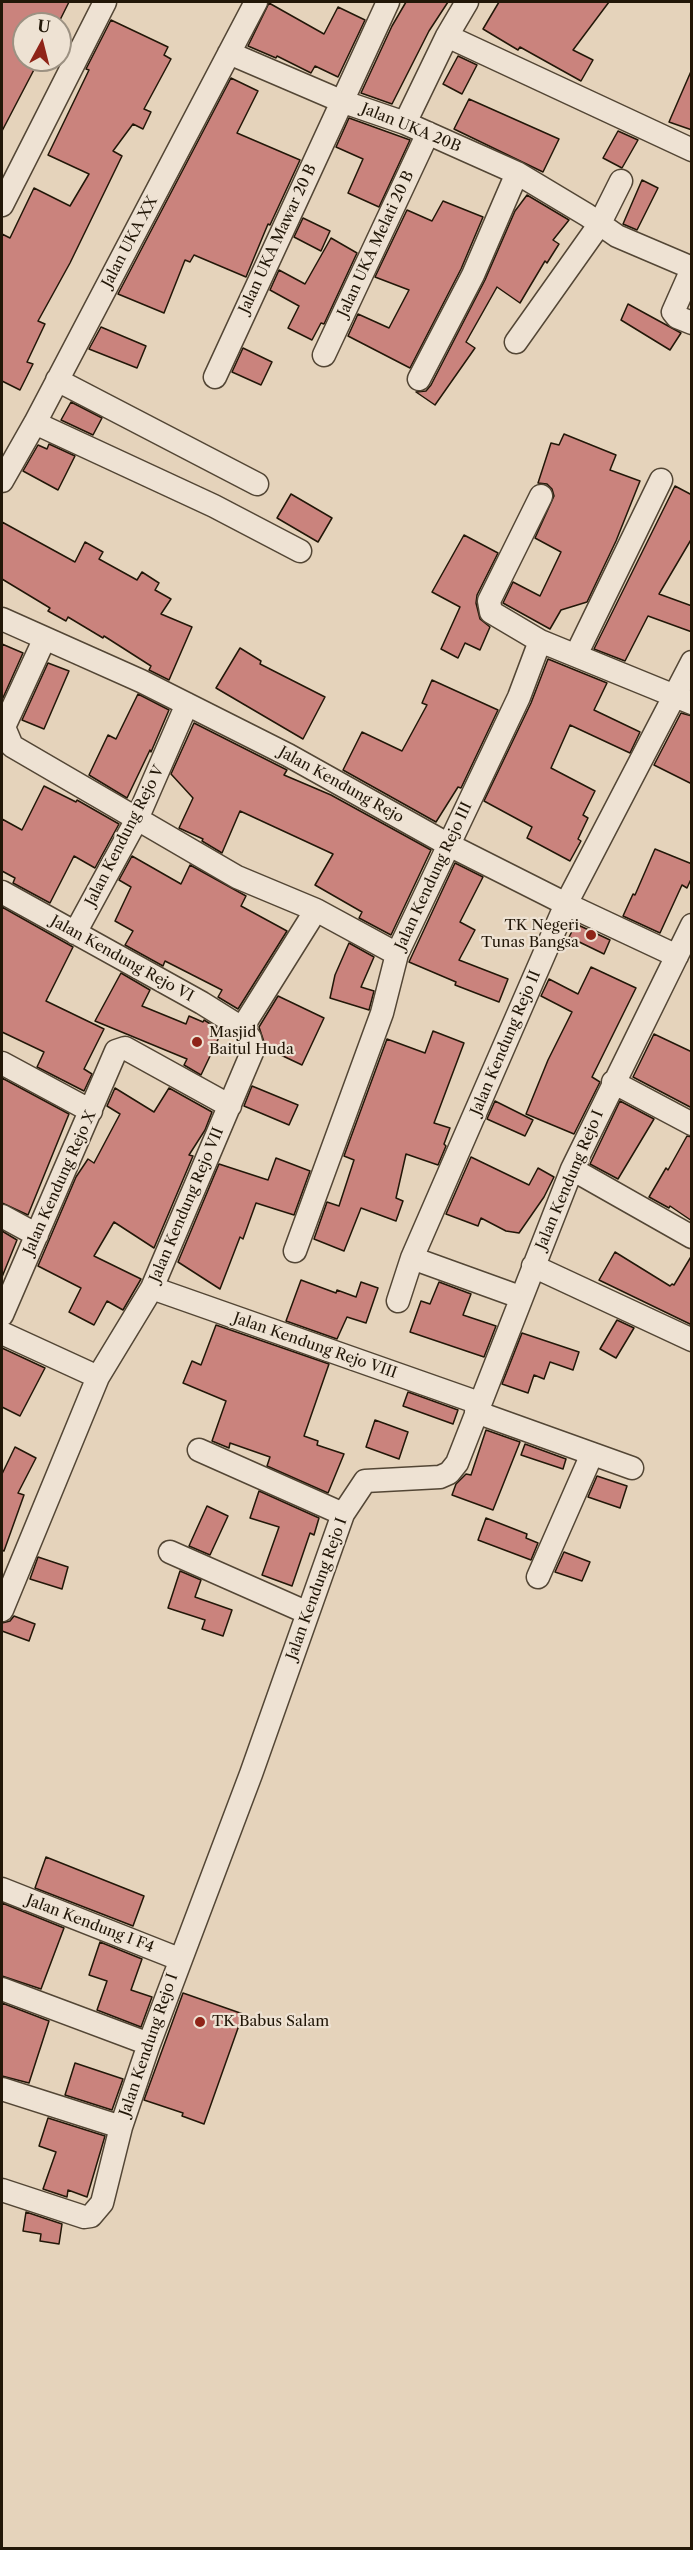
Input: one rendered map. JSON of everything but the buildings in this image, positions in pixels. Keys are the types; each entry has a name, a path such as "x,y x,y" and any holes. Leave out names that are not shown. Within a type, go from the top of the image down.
{"street":[{"path":"2,205 105,2"},
{"name":"Jalan UKA XX","path":"2,481 35,423 256,2"},
{"name":"Jalan UKA Mawar 20 B","path":"215,377 388,2"},
{"path":"405,123 447,36 467,2"},
{"path":"447,36 675,142"},
{"name":"Jalan UKA 20B","path":"229,53 341,101 405,123 517,172 617,236 692,268"},
{"name":"Jalan UKA Melati 20 B","path":"324,355 428,133"},
{"path":"418,379 473,275 517,172"},
{"path":"516,342 593,220 621,181"},
{"path":"692,268 674,312 677,317 692,323"},
{"path":"57,380 257,484"},
{"path":"35,423 214,506 300,551"},
{"path":"576,655 662,480"},
{"path":"541,496 489,601 491,612 540,641 683,699"},
{"name":"Jalan Kendung Rejo","path":"2,619 44,640 135,678 288,755 448,844 566,904 677,956"},
{"path":"44,640 4,727 9,741 136,819 237,877 316,910 397,954"},
{"name":"Jalan Kendung Rejo III","path":"295,1251 382,1013 397,954 519,697 540,641"},
{"name":"Jalan Kendung Rejo II","path":"398,1301 412,1258 566,904 683,699 692,662"},
{"name":"Jalan Kendung Rejo V","path":"75,933 136,819 187,704"},
{"name":"Jalan Kendung Rejo VI","path":"2,892 202,1003 242,1028"},
{"path":"242,1028 316,910"},
{"name":"Jalan Kendung Rejo I","path":"2,2190 84,2217 91,2216 98,2211 105,2195 121,2127 149,2044 179,1959 251,1774 343,1514 365,1481 440,1477 449,1473 457,1463 572,1169 692,925"},
{"name":"Jalan Kendung Rejo VII","path":"2,1610 98,1377 152,1288 230,1106 253,1050 250,1038 242,1028"},
{"name":"Jalan Kendung Rejo X","path":"2,1315 116,1051 125,1048 230,1106"},
{"path":"2,1063 91,1111"},
{"path":"613,1082 692,1124"},
{"path":"572,1169 692,1237"},
{"path":"2,1216 37,1235"},
{"path":"412,1258 520,1297"},
{"path":"533,1266 692,1340"},
{"name":"Jalan Kendung Rejo VIII","path":"152,1288 632,1468"},
{"path":"2,1333 98,1377"},
{"path":"200,1450 343,1514"},
{"path":"538,1577 592,1454"},
{"path":"170,1552 308,1613"},
{"name":"Jalan Kendung I F4","path":"2,1889 179,1959"},
{"path":"2,1989 149,2044"},
{"path":"2,2089 121,2127"}],"place":[{"name":"TK Negeri Tunas Bangsa","path":"591,935"},
{"name":"Masjid Baitul Huda","path":"197,1042"},
{"name":"TK Babus Salam","path":"200,2022"}]}
